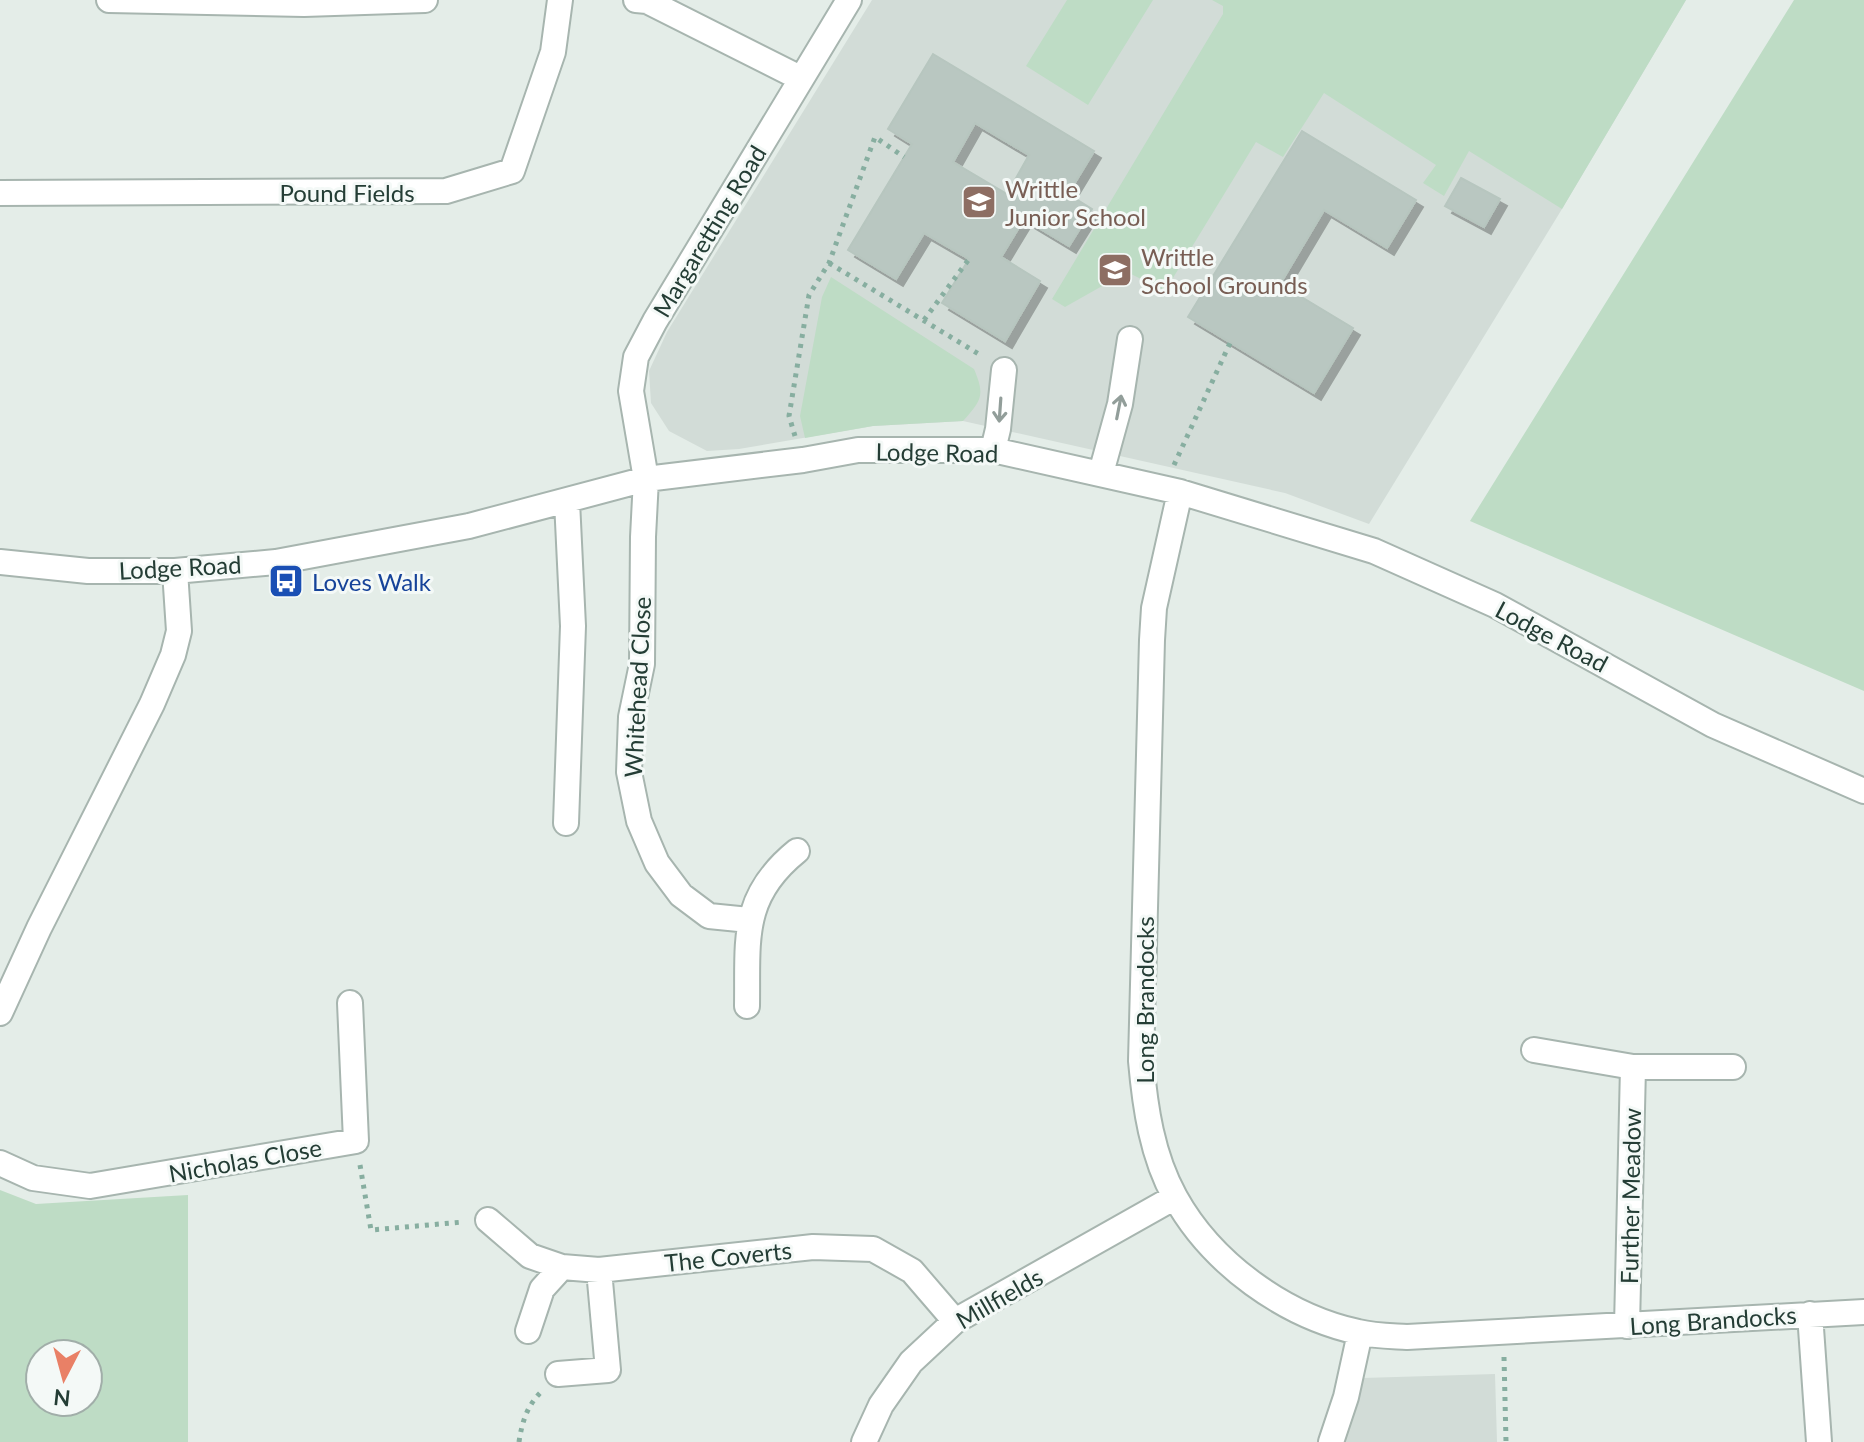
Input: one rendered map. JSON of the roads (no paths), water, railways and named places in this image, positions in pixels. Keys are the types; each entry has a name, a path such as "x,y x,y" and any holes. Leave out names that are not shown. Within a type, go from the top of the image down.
{"street":[{"path":"109,0 304,4 425,0"},
{"name":"Pound Fields","path":"0,193 446,191 512,171 553,52 560,0"},
{"path":"636,0 647,1 800,78"},
{"name":"Margaretting Road","path":"646,479 631,391 636,357 849,0"},
{"path":"1101,473 1109,454 1120,404 1130,339"},
{"path":"993,450 1004,370"},
{"name":"Lodge Road","path":"0,562 88,571 175,571 276,562 469,526 646,479 803,460 858,450 993,450 1173,490 1374,551 1495,605 1713,725 1864,791"},
{"name":"Whitehead Close","path":"646,479 642,664 631,717 629,772 639,821 657,863 681,895 709,916 749,920"},
{"name":"Long Brandocks","path":"1173,490 1154,608 1152,640 1141,1061 1144,1100 1155,1146 1175,1197 1199,1232 1227,1262 1260,1289 1294,1309 1360,1333 1407,1337 1864,1312"},
{"path":"566,823 573,626 567,501"},
{"path":"0,1013 39,928 152,704 173,655 179,631 175,571"},
{"path":"747,1006 749,920 761,892 778,866 797,851"},
{"name":"Nicholas Close","path":"0,1163 33,1178 90,1186 356,1141 350,1003"},
{"path":"1534,1050 1633,1067 1733,1067"},
{"name":"Further Meadow","path":"1627,1326 1633,1067"},
{"name":"Millfields","path":"864,1442 881,1405 911,1362 955,1321 1175,1197"},
{"name":"The Coverts","path":"488,1220 530,1256 562,1267 599,1270 813,1247 873,1249 912,1271 955,1321"},
{"path":"528,1331 542,1289 562,1267"},
{"path":"558,1374 608,1370 599,1270"},
{"path":"1810,1314 1819,1442"},
{"path":"1331,1442 1346,1397 1360,1333"}],"place":[{"name":"Writtle Junior School","path":"979,202"},
{"name":"Writtle School Grounds","path":"1115,270"},
{"name":"Loves Walk","path":"286,581"}]}
